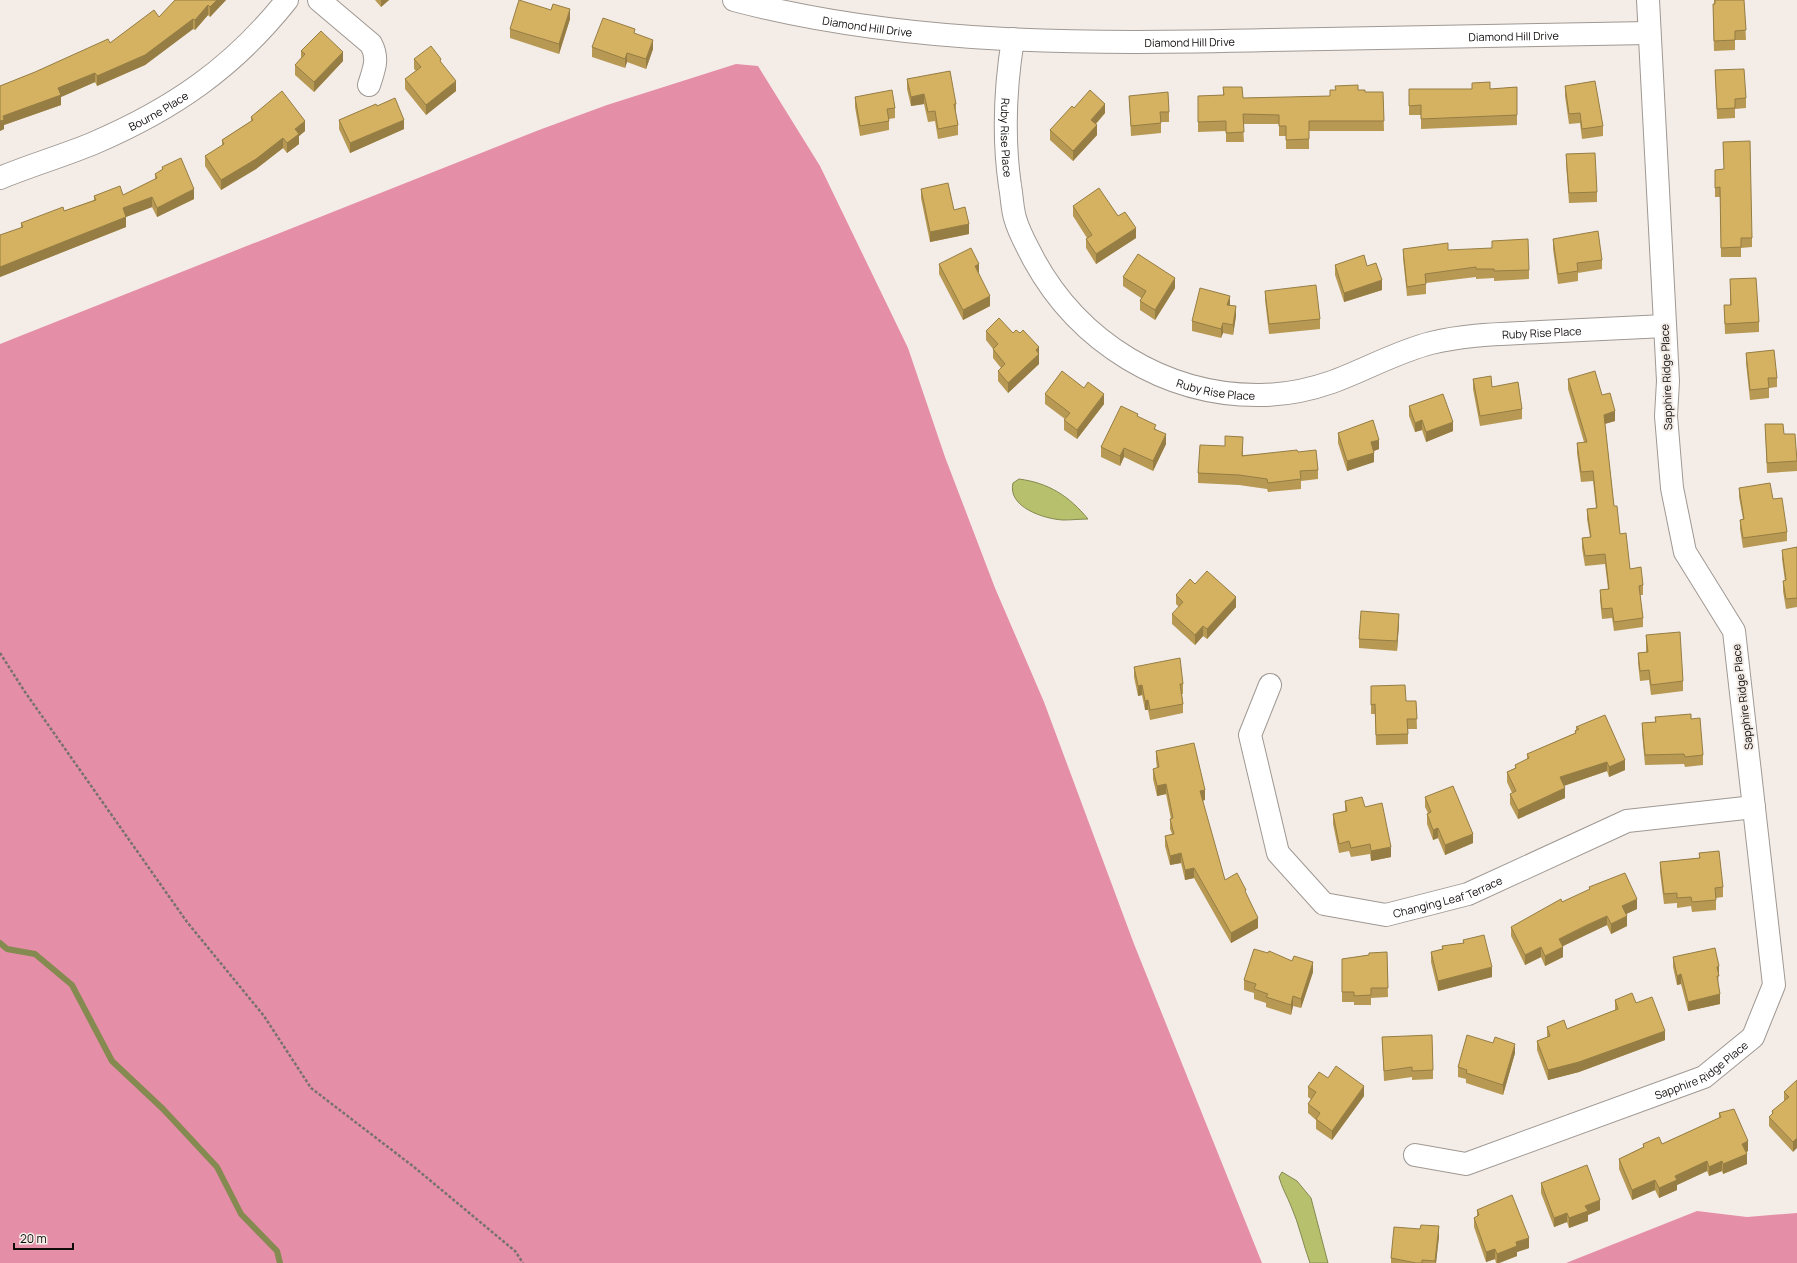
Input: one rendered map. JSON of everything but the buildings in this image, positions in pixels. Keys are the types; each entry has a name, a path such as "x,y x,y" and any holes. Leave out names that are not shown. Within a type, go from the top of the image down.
{"street":[{"name":"Bourne Place","path":"0,178 93,143 141,121 187,95 237,55 269,22 287,0"},
{"path":"319,0 371,44 376,53 376,63 369,85"},
{"name":"Diamond Hill Drive","path":"734,0 849,24 906,31 1013,39 1120,43 1649,32"},
{"name":"Sapphire Ridge Place","path":"1415,1155 1466,1164 1704,1077 1754,1037 1774,985 1734,631 1685,552 1672,488 1666,416 1668,381 1648,0"},
{"name":"Ruby Rise Place","path":"1013,39 1008,70 1005,116 1007,162 1015,217 1025,243 1042,274 1062,302 1081,323 1106,345 1134,363 1165,378 1197,388 1236,394 1261,395 1287,392 1331,382 1397,354 1430,343 1472,335 1665,326"},
{"name":"Changing Leaf Terrace","path":"1270,685 1250,735 1278,853 1324,904 1386,915 1468,894 1627,821 1754,807"}],"path":[{"path":"0,653 25,692 187,922 264,1016 311,1088 414,1167 515,1251 523,1263"}],"shaded area":[{"path":"736,64 758,66 820,166 908,348 945,457 995,588 1044,702 1134,944 1262,1263 0,1263 0,344 539,130 607,105"},
{"path":"1019,479 1049,487 1058,492 1066,497 1088,519 1055,519 1029,510 1021,505 1016,499 1013,491 1013,483"},
{"path":"1282,1172 1297,1181 1311,1198 1328,1263 1310,1263 1294,1213 1280,1181 1279,1177"},
{"path":"1697,1211 1747,1217 1797,1213 1797,1263 1566,1263"}],"waterway":[{"path":"0,943 7,949 35,954 72,985 112,1061 163,1109 217,1167 241,1214 277,1251 280,1263"}]}
